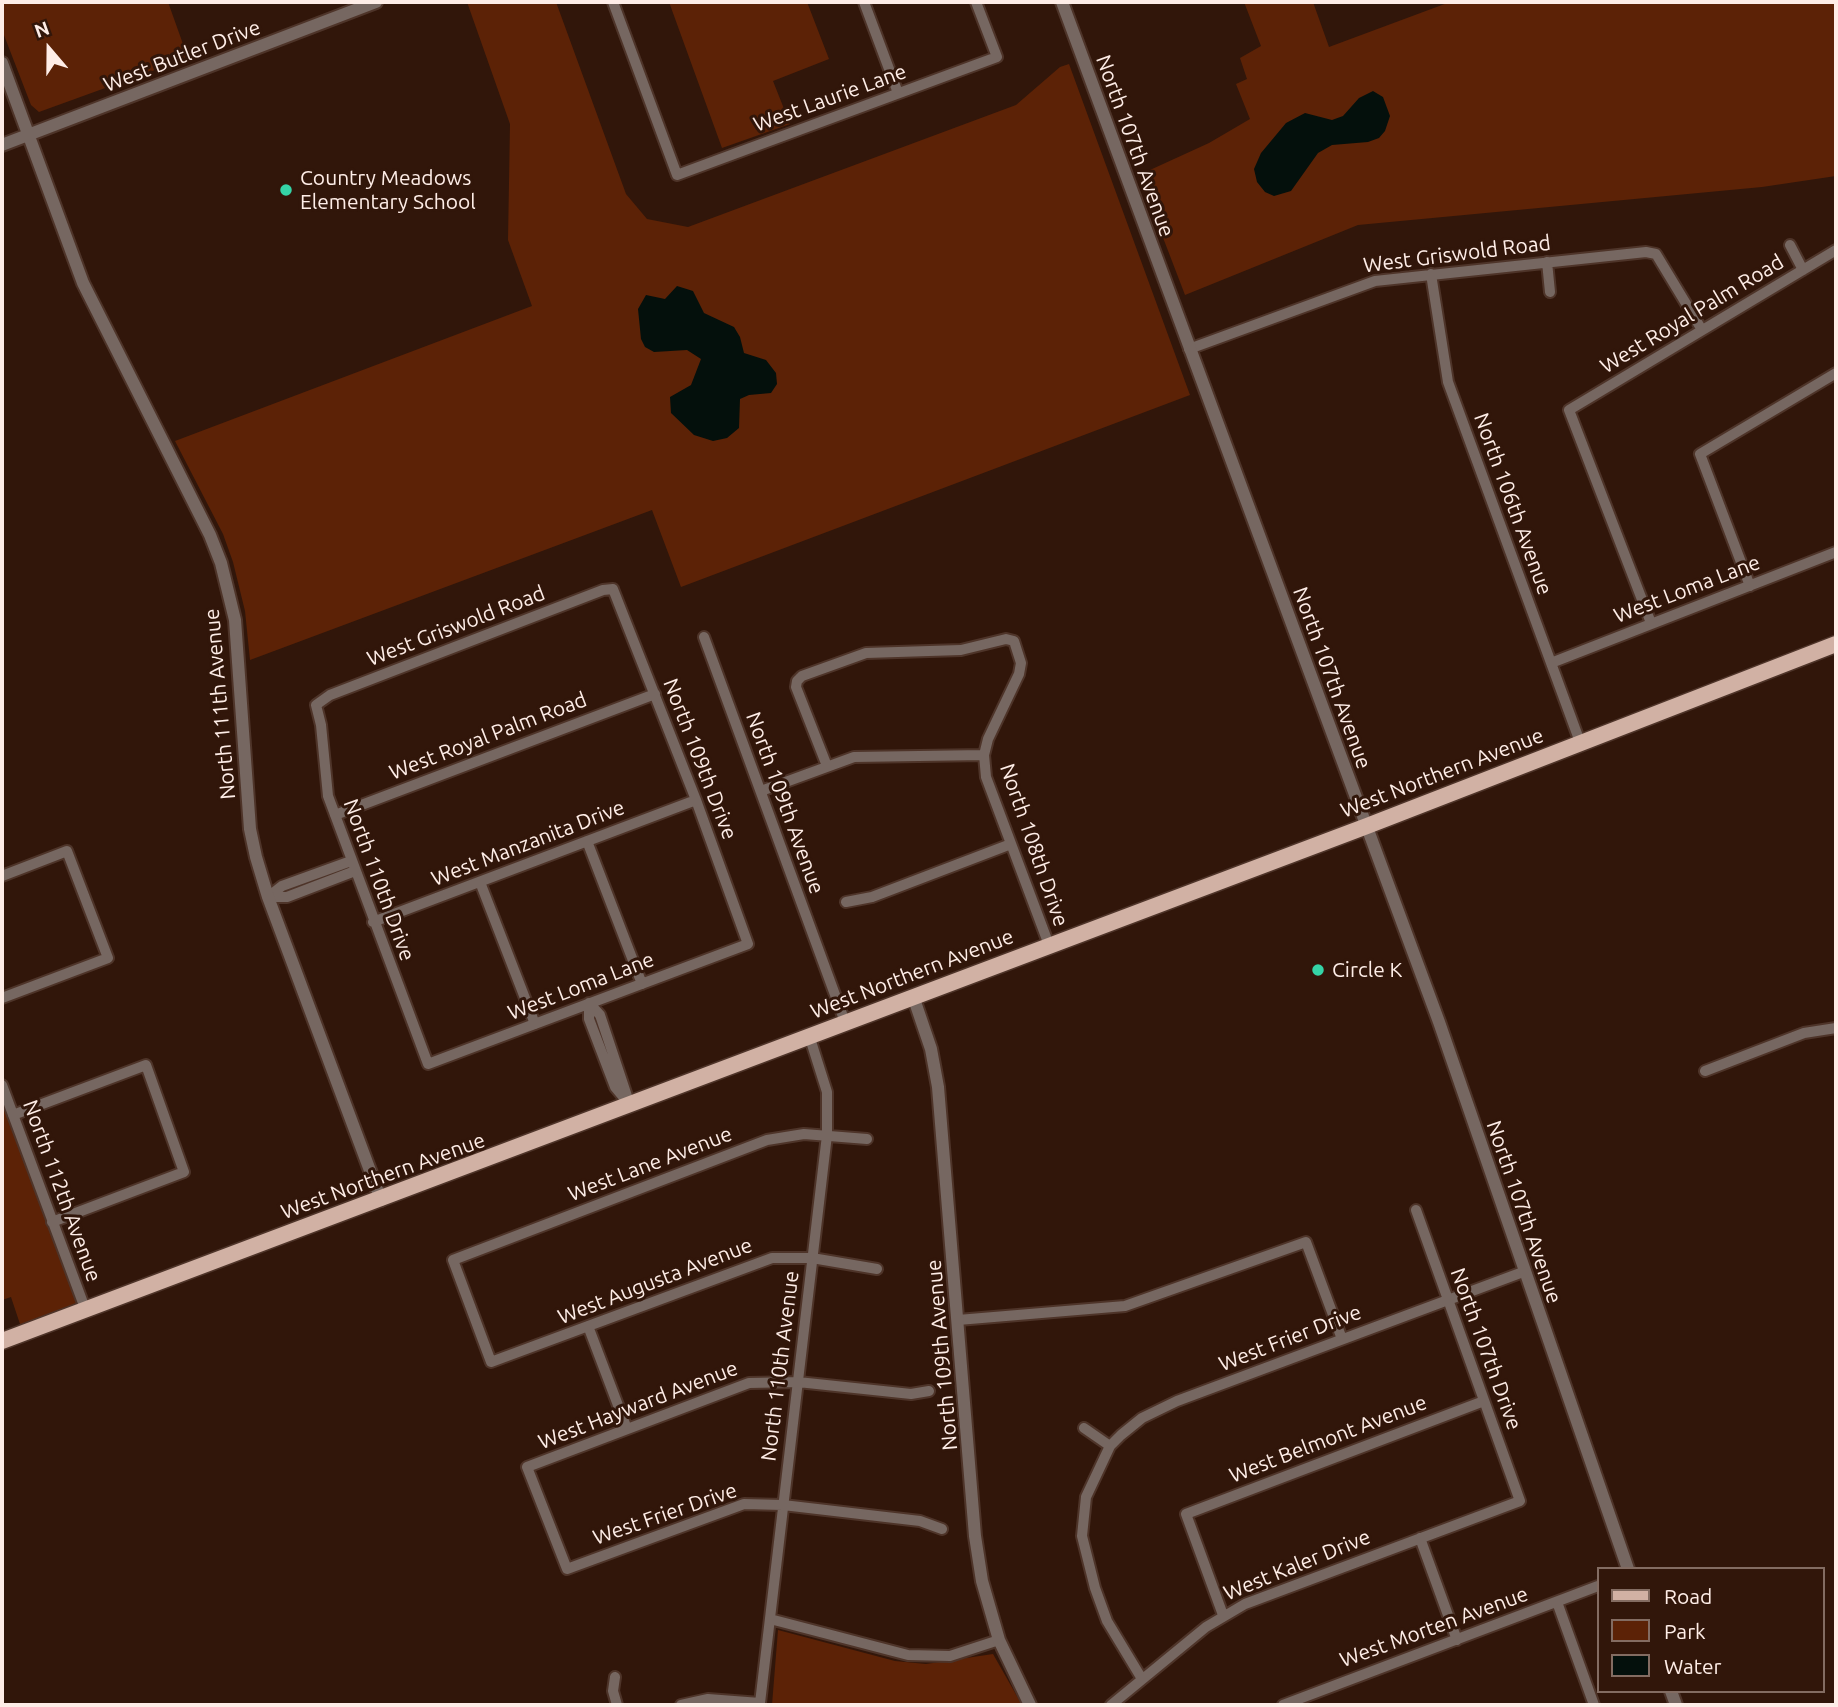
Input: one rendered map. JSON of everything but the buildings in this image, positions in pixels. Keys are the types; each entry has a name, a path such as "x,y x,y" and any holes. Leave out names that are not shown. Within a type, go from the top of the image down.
{"main road":[{"name":"West Northern Avenue","path":"2,1342 1367,826 1836,643"}],"street":[{"name":"West Butler Drive","path":"2,145 376,2"},
{"name":"West Laurie Lane","path":"613,2 677,175 997,57 976,2"},
{"path":"864,2 898,93"},
{"name":"North 107th Avenue","path":"1062,2 1451,1054 1523,1272 1627,1567"},
{"name":"North 111th Avenue","path":"2,63 27,135 101,322 210,535 221,563 235,620 250,829 268,898 381,1200"},
{"path":"1790,245 1803,270"},
{"name":"West Griswold Road","path":"1189,349 1350,287 1375,281 1646,252 1656,254 1702,330"},
{"path":"1833,252 1836,265"},
{"name":"West Royal Palm Road","path":"1651,623 1569,410 1833,252"},
{"path":"1547,262 1550,292"},
{"name":"North 106th Avenue","path":"1431,274 1448,382 1580,742"},
{"path":"1750,586 1700,454 1836,373"},
{"name":"West Loma Lane","path":"1551,663 1836,552"},
{"name":"West Griswold Road","path":"316,705 342,690 603,590 613,589"},
{"name":"North 109th Drive","path":"613,589 696,800 748,944"},
{"name":"North 109th Avenue","path":"704,638 845,1022"},
{"name":"North 108th Drive","path":"827,766 797,681 866,653 961,650 1006,639 1014,641 1020,663 1019,674 988,738 984,755 986,777 1049,945"},
{"name":"West Royal Palm Road","path":"335,815 655,694"},
{"name":"North 110th Drive","path":"316,705 321,725 328,796 428,1064"},
{"path":"761,792 854,757 875,754 984,755"},
{"name":"West Manzanita Drive","path":"373,922 696,800"},
{"path":"587,841 642,984"},
{"path":"846,902 872,897 1011,844"},
{"path":"2,876 68,851 108,958 2,998"},
{"path":"268,898 287,897 353,866"},
{"path":"480,881 535,1024"},
{"name":"West Loma Lane","path":"428,1064 748,944"},
{"name":"North 109th Avenue","path":"913,996 936,1072 975,1536 984,1592 999,1640 1030,1705"},
{"path":"589,1003 600,1015 625,1083 630,1105"},
{"path":"1705,1070 1804,1033 1836,1028"},
{"name":"North 110th Avenue","path":"681,1705 708,1699 760,1703 827,1135 827,1092 809,1035"},
{"path":"13,1115 146,1065 184,1172 52,1222"},
{"name":"North 112th Avenue","path":"2,1085 86,1311"},
{"name":"West Lane Avenue","path":"491,1362 453,1260 767,1140 804,1134 867,1139"},
{"name":"North 107th Drive","path":"1416,1210 1520,1501"},
{"path":"958,1320 1125,1306 1306,1242 1342,1339"},
{"name":"West Augusta Avenue","path":"491,1362 759,1261 785,1257 812,1258 877,1269"},
{"name":"West Frier Drive","path":"1110,1446 1121,1434 1158,1409 1523,1272"},
{"path":"589,1326 627,1429"},
{"name":"West Hayward Avenue","path":"567,1569 527,1467 749,1383 798,1382 911,1394 929,1391"},
{"name":"West Belmont Avenue","path":"1223,1615 1186,1514 1484,1401"},
{"path":"1084,1427 1110,1446 1086,1497 1082,1536 1094,1588 1107,1621 1142,1679"},
{"name":"West Kaler Drive","path":"1111,1705 1223,1615 1520,1501"},
{"name":"West Frier Drive","path":"567,1569 730,1508 757,1503 920,1521 942,1529"},
{"path":"1420,1538 1457,1640"},
{"name":"West Morten Avenue","path":"1283,1705 1596,1587"},
{"path":"1557,1602 1593,1703 1581,1705"},
{"path":"770,1619 908,1655 950,1656 999,1640"},
{"path":"615,1677 612,1691 617,1705"}],"green space":[{"path":"2,2 168,2 188,58 39,112 31,105 2,30"},
{"path":"467,2 556,2 626,194 647,219 688,227 1016,105 1060,67 1069,64 1190,395 681,587 652,510 250,660 245,611 233,562 223,534 175,441 532,306 508,240 510,124"},
{"path":"669,2 807,2 829,59 773,81 790,124 722,148"},
{"path":"1244,2 1313,2 1329,47 1450,2 1836,2 1836,176 1762,187 1358,225 1185,295 1139,175 1209,143 1250,119 1236,84 1247,79 1240,58 1261,46"},
{"path":"2,1092 80,1306 21,1327 11,1297 2,1300"},
{"path":"778,1630 895,1661 926,1664 993,1654 1022,1705 772,1705"}],"water":[{"path":"1373,91 1383,97 1390,116 1385,131 1379,138 1368,142 1332,145 1318,153 1291,191 1274,196 1265,192 1257,182 1254,169 1261,153 1286,123 1305,113 1332,120 1343,116 1359,98"},
{"path":"677,286 693,291 704,313 734,327 744,353 766,360 776,373 777,384 771,393 749,395 740,399 739,428 727,438 713,441 694,435 671,413 670,397 691,385 701,359 687,350 654,352 645,347 641,339 638,309 646,295 665,299"}],"place":[{"name":"Country Meadows Elementary School","path":"286,190"},
{"name":"Circle K","path":"1318,970"}]}
